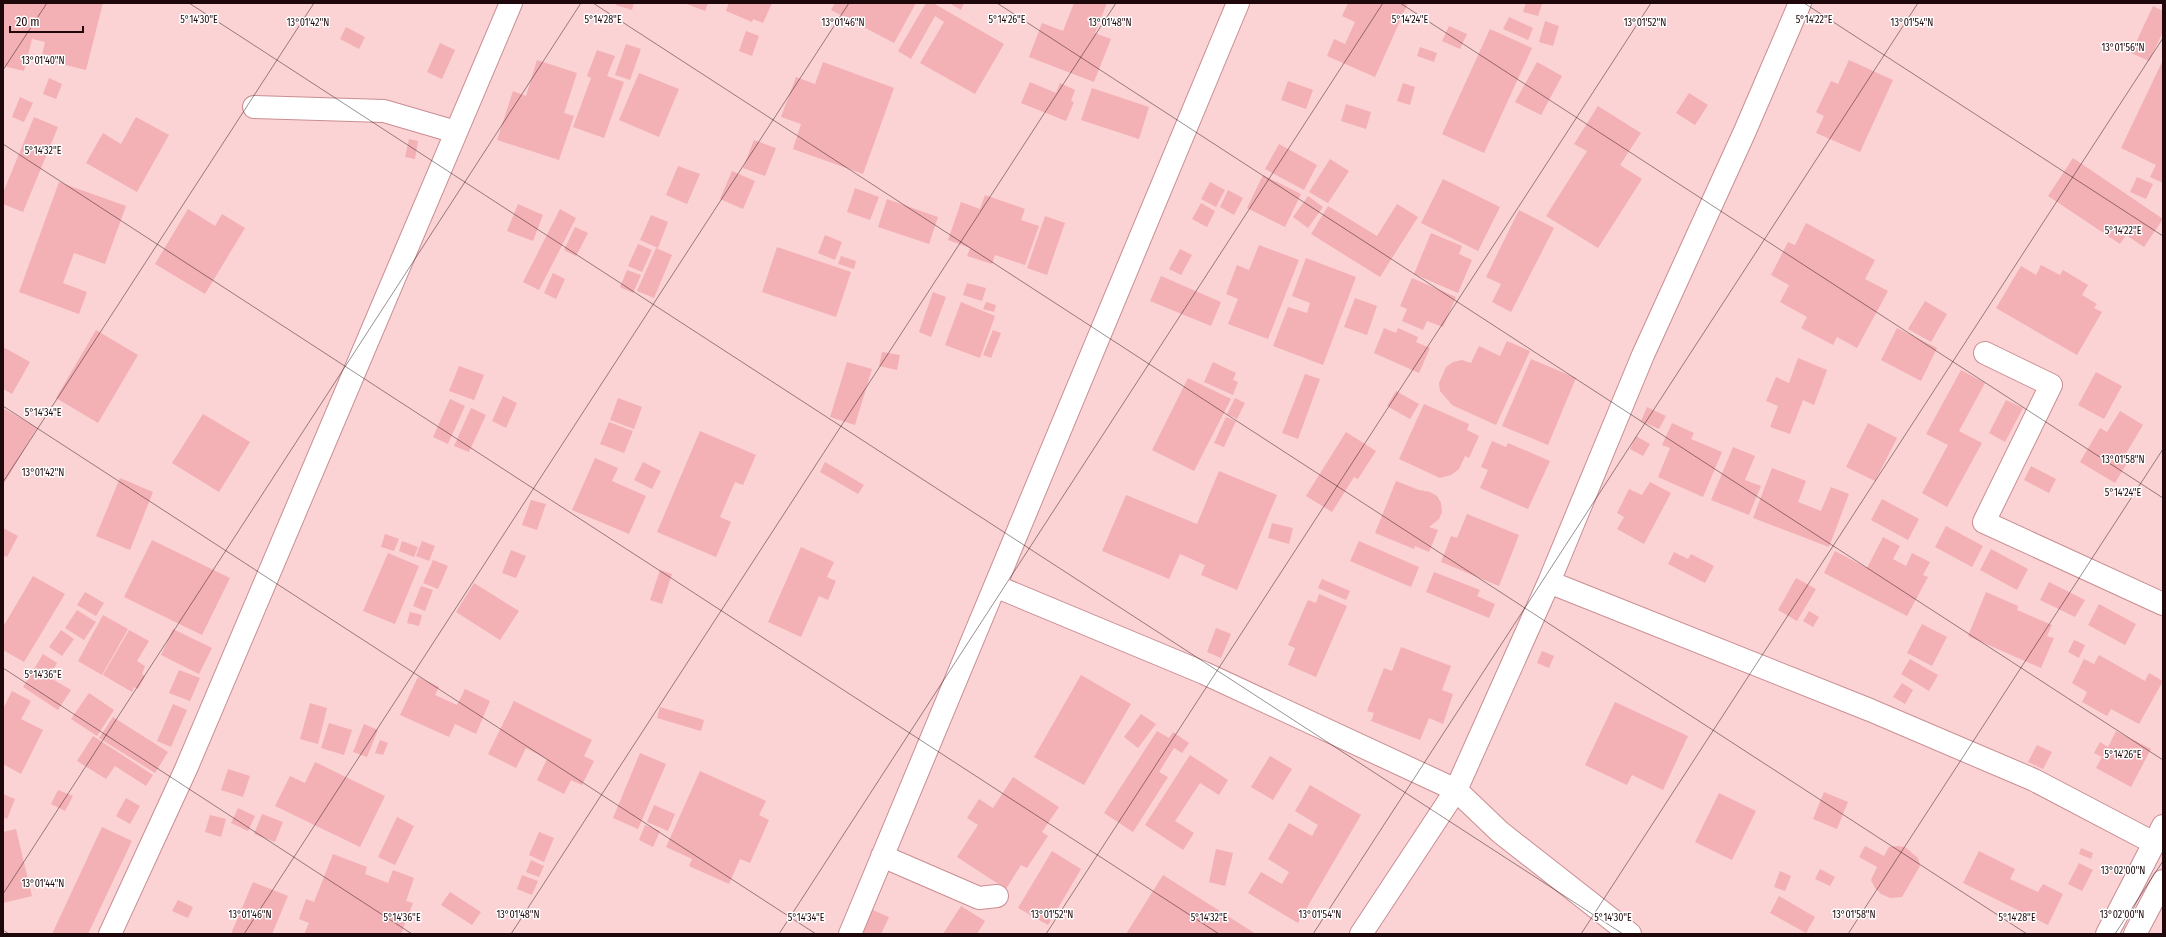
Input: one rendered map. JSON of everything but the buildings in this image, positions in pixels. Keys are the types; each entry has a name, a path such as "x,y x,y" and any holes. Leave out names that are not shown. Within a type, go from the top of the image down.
{"street":[{"path":"110,934 186,769 511,3"},
{"path":"850,934 1238,3"},
{"path":"1361,934 1456,790 1549,582 1643,355 1745,131 1800,3"},
{"path":"254,107 384,111 456,132"},
{"path":"1985,353 2051,385 1984,522 2163,604"},
{"path":"1549,582 1870,710 2159,835 2107,934"},
{"path":"995,586 1204,673 1456,790 1500,832 1630,934"},
{"path":"882,856 979,898 997,896"},
{"path":"2135,934 2163,881"}]}
